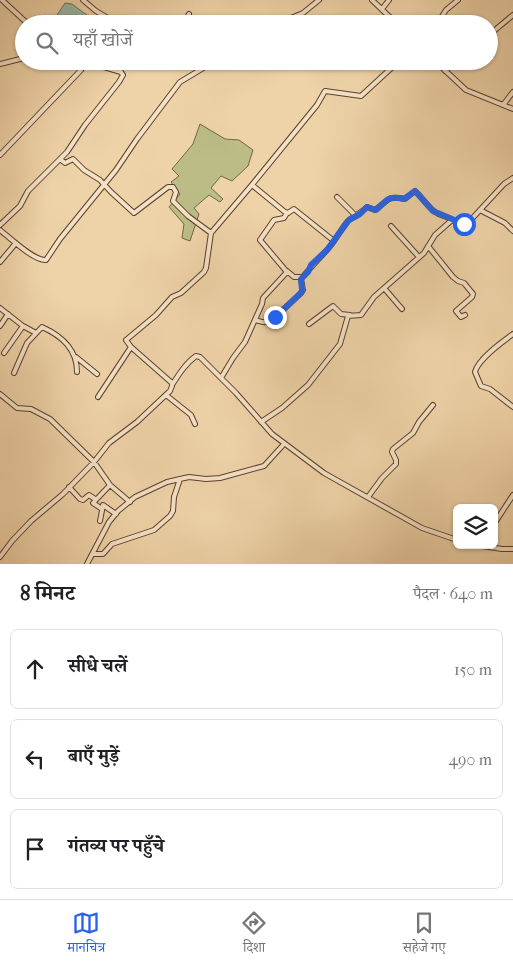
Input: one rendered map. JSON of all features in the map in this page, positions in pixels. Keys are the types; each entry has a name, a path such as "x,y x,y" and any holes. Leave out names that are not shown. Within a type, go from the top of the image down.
{"street":[{"path":"2,0 18,15"},
{"path":"83,0 103,15"},
{"path":"298,15 319,0"},
{"path":"372,0 388,15"},
{"path":"382,9 390,0"},
{"path":"443,15 458,0"},
{"path":"498,28 513,15"},
{"path":"0,64 15,60"},
{"path":"0,154 81,70"},
{"path":"0,225 20,206 28,191 68,152 123,75 115,70"},
{"path":"0,230 41,260 46,260 60,239 105,184 183,79 199,70"},
{"path":"172,385 126,342 127,339 156,315 170,298 181,293 204,272 211,233 317,105 324,91 361,96 389,70"},
{"path":"445,71 466,90 513,109"},
{"path":"504,105 513,92"},
{"path":"60,159 65,163 73,159 84,170 105,184 111,192 135,213 168,187 172,187 176,192 174,203 211,233"},
{"path":"255,320 265,323 275,317 301,293 302,278 334,241 347,222 367,207 376,210 385,200 397,196 404,199 415,191 433,211 466,224 472,220 504,184 513,178"},
{"path":"252,185 287,213"},
{"path":"336,197 356,216"},
{"path":"302,278 294,277 287,271 260,240 274,220 284,218 287,213 294,209 334,241"},
{"path":"480,210 504,222 513,231"},
{"path":"309,324 333,306 341,314 361,315 374,298 419,257 435,235 452,220"},
{"path":"392,226 419,257"},
{"path":"0,262 16,243"},
{"path":"428,246 453,277 464,283 472,294 472,298 456,311 460,318 465,315"},
{"path":"221,378 245,342 263,298 287,271"},
{"path":"384,288 402,309"},
{"path":"0,308 23,326 36,333"},
{"path":"0,326 8,314"},
{"path":"261,422 282,408 308,385 340,344 347,319 350,315"},
{"path":"4,353 23,326"},
{"path":"14,373 27,343 42,327 69,345 76,357 97,374"},
{"path":"513,334 495,347 475,370 481,386 490,389 513,406"},
{"path":"98,397 131,347"},
{"path":"0,557 18,535 94,462 109,443 137,422 166,395 182,369 196,356 202,358 272,434 324,473 422,528 453,539"},
{"path":"76,357 77,372"},
{"path":"0,394 18,408 31,409 50,419 94,462 110,485 130,502"},
{"path":"166,395 191,415 195,424"},
{"path":"368,497 378,482 396,463 392,452 393,449 413,433 419,422 433,405"},
{"path":"87,564 94,554 101,536 116,514 141,494 180,479 189,477 220,478 264,466 284,444"},
{"path":"94,554 102,554 117,541 154,530 174,511 174,497 180,479"},
{"path":"102,509 93,504 95,499 110,485"},
{"path":"69,487 80,499 83,500 89,495 95,499"},
{"path":"498,518 513,495"},
{"path":"100,522 102,505 105,505 116,514"},
{"path":"498,548 513,549"}],"green space":[{"path":"200,124 225,139 239,140 253,150 248,166 232,181 221,176 211,188 223,199 220,202 209,195 194,208 199,214 190,241 182,238 184,224 169,207 180,194 171,182 179,176 172,169 193,144"}],"shaded area":[{"path":"65,3 72,4 87,15 57,15"}],"route":[{"path":"275,317 301,293 301,279 308,272 311,265 330,247 347,222 367,207 376,210 385,200 397,196 404,199 415,191 433,211 464,224"}]}
